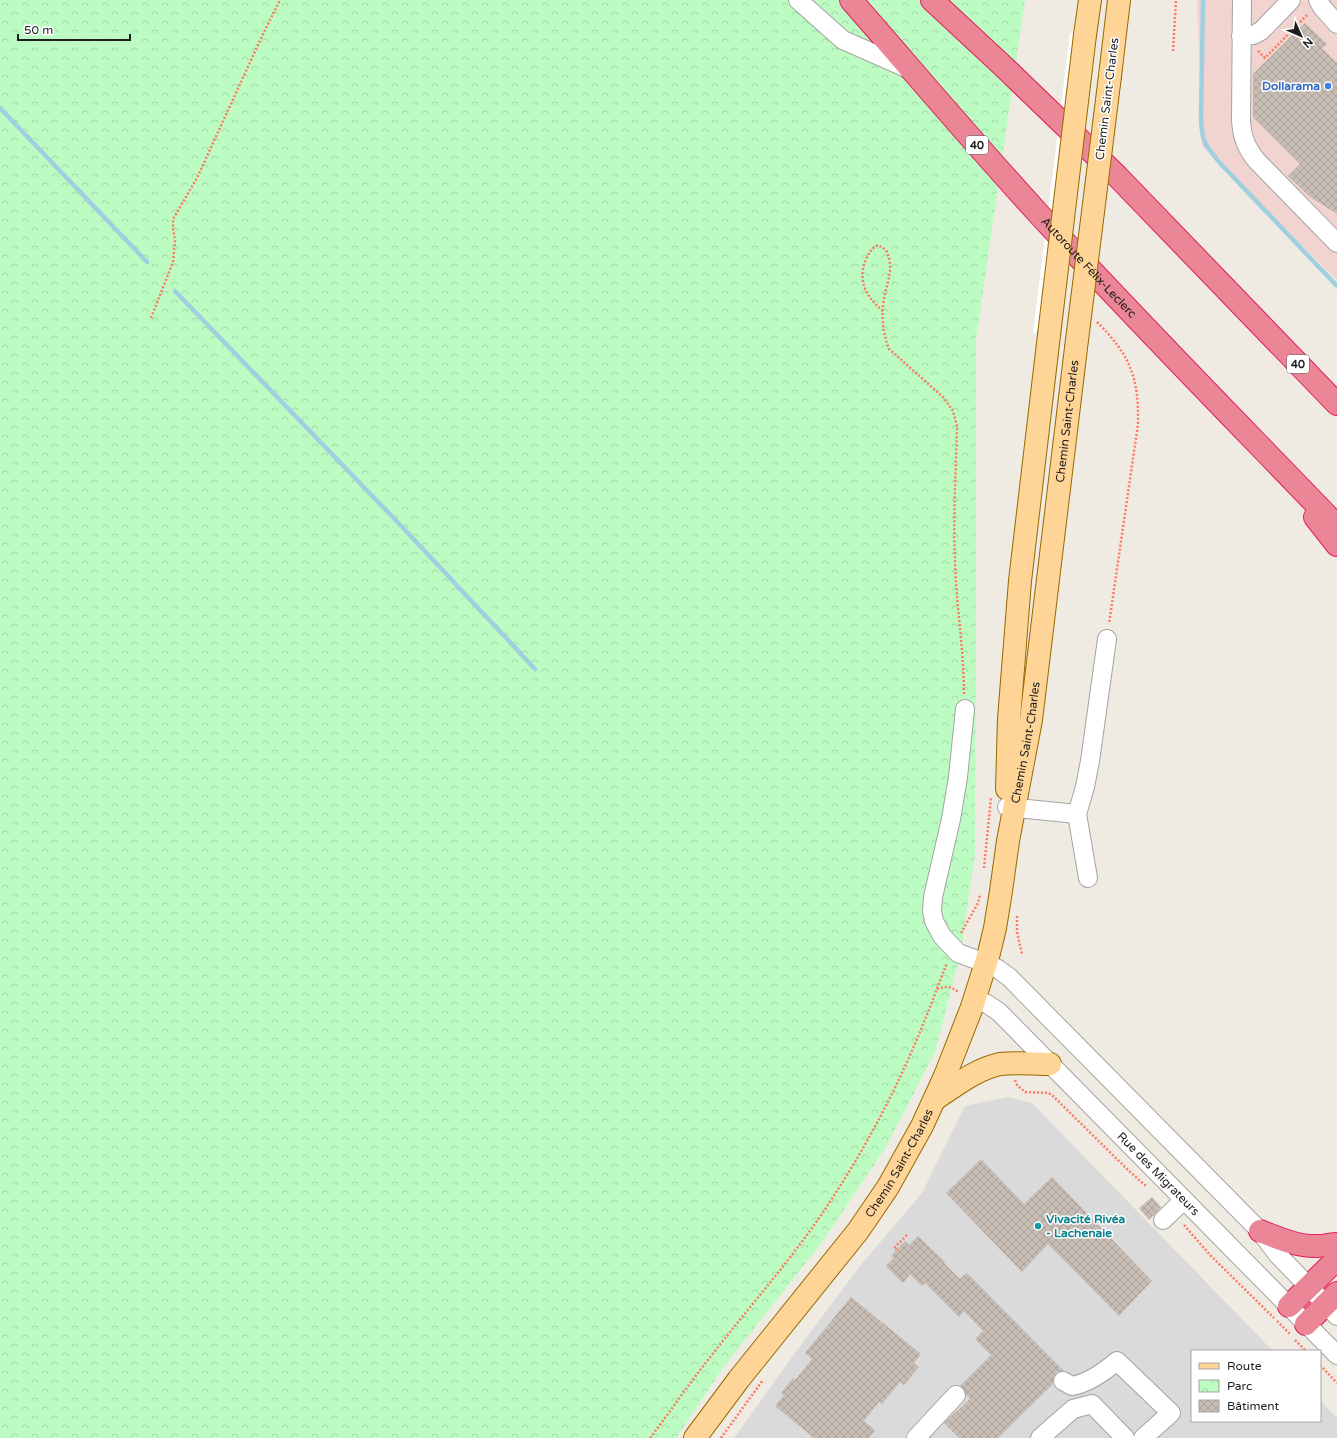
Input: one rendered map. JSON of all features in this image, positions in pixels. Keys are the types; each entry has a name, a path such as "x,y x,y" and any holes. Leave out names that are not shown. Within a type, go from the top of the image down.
{"highway":[{"name":"Autoroute Félix-Leclerc","path":"852,0 982,150 1062,239 1266,454 1337,526"},
{"name":"40","path":"932,0 1117,176 1337,404"},
{"path":"1266,454 1337,546"},
{"path":"1260,1231 1299,1244 1317,1246 1337,1244"},
{"path":"1289,1306 1337,1259"},
{"path":"1306,1324 1333,1305"}],"main road":[{"name":"Chemin Saint-Charles","path":"695,1438 739,1379 869,1217 904,1160 952,1059 968,996 986,963 999,905 1008,840 1011,807 1009,718 1020,581 1090,0"},
{"name":"Chemin Saint-Charles","path":"1011,807 1031,720 1119,0"},
{"path":"934,1099 980,1070 1013,1063 1050,1064"}],"street":[{"path":"798,0 843,40 912,70"},
{"path":"1242,0 1242,138 1253,156 1337,243"},
{"path":"1241,36 1253,35 1260,31 1291,0"},
{"path":"1314,7 1322,7 1337,24"},
{"path":"1301,206 1337,228"},
{"path":"1088,878 1077,814 1085,787 1090,762 1107,639"},
{"path":"965,709 958,777 952,812 933,897 932,911 934,921 942,936 958,953 986,963 1009,977 1260,1231 1278,1255 1308,1288 1333,1305"},
{"path":"1011,807 1077,814"},
{"name":"Rue des Migrateurs","path":"968,996 988,1004 999,1012 1337,1355"},
{"path":"1163,1220 1184,1200"},
{"path":"1063,1381 1072,1386 1082,1384 1104,1371 1117,1361 1171,1413 1143,1438"},
{"path":"922,1436 956,1396"},
{"path":"1040,1438 1073,1409 1092,1404 1125,1438"}],"path":[{"path":"151,318 173,262 175,241 173,219 197,178 280,0"},
{"path":"1173,51 1176,0"},
{"path":"1260,53 1265,58 1314,7"},
{"path":"883,311 871,299 865,290 862,281 862,272 867,258 874,247 878,245 886,250 891,262 882,319 885,339 889,349 943,397 953,411 957,426 954,559 964,673 965,709"},
{"path":"164,285 168,288"},
{"path":"1096,321 1114,340 1127,359 1135,378 1138,401 1138,424 1107,639"},
{"path":"650,1438 708,1359 767,1289 803,1242 836,1193 874,1128 895,1088 924,1023 947,961"},
{"path":"937,989 947,986 952,987 968,996"},
{"name":"Rue des Migrateurs","path":"1015,1079 1017,1085 1025,1092 1052,1094 1129,1171 1147,1186"},
{"name":"Rue des Migrateurs","path":"1182,1222 1210,1255 1246,1289 1305,1350"},
{"path":"897,1250 894,1248 908,1234"},
{"path":"1321,1366 1337,1383"},
{"path":"721,1438 766,1376"}],"shaded area":[{"path":"1197,0 1337,0 1337,280 1202,146"},
{"path":"1008,1097 1032,1103 1272,1350 1191,1350 1191,1422 1321,1422 1321,1401 1337,1418 1337,1438 734,1438 860,1266 922,1193 965,1106"}],"green space":[{"path":"0,0 1025,0 976,340 975,854 961,951 935,1052 886,1147 823,1241 723,1368 676,1438 0,1438"}],"pier":[{"path":"1070,33 1097,37 1060,336 1033,333"}],"building":[{"path":"1305,23 1327,44 1322,48 1337,63 1337,214 1310,197 1288,176 1300,164 1253,117 1253,74"},
{"name":"Vivacité Rivéa - Lachenaie","path":"981,1159 1024,1204 1052,1177 1152,1281 1119,1316 1048,1244 1022,1272 946,1193"},
{"path":"1152,1197 1161,1207 1149,1220 1139,1208"},
{"path":"918,1236 960,1279 967,1273 1064,1371 1057,1372 1054,1376 1053,1384 998,1438 959,1438 944,1423 970,1399 960,1386 991,1355 975,1339 983,1331 964,1311 959,1317 925,1283 922,1286 910,1274 903,1283 886,1266 894,1258 891,1256 905,1241 909,1245"},
{"path":"851,1297 921,1354 914,1363 919,1367 904,1385 900,1382 882,1404 879,1402 864,1421 875,1430 869,1438 814,1438 775,1406 784,1395 781,1393 793,1378 795,1380 812,1359 805,1353"}],"waterway":[{"path":"1203,0 1201,118 1202,132 1205,142 1219,162 1337,286"},
{"path":"0,108 147,262"},
{"path":"175,291 406,531 535,669"}],"place":[{"name":"Dollarama","path":"1328,86"},
{"name":"Vivacité Rivéa - Lachenaie","path":"1038,1226"}]}
